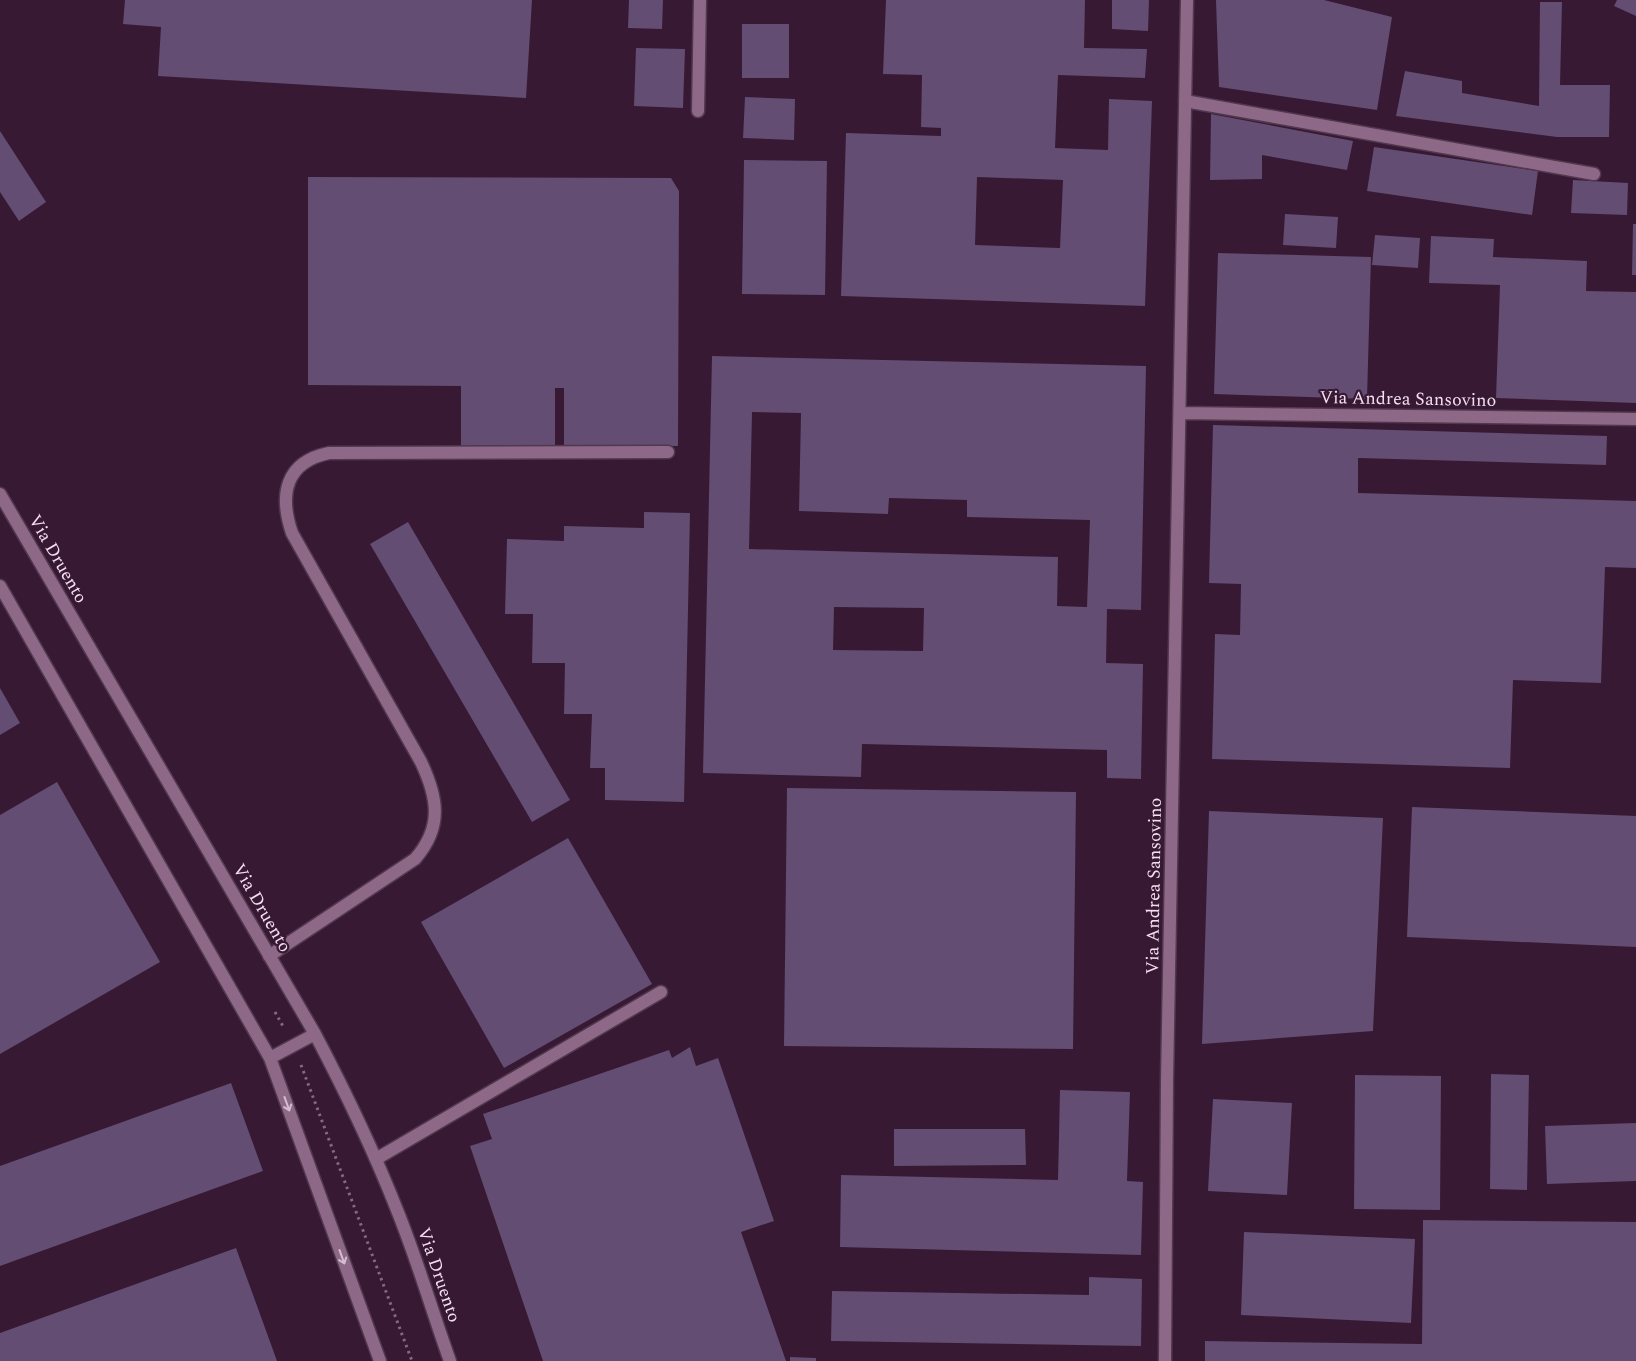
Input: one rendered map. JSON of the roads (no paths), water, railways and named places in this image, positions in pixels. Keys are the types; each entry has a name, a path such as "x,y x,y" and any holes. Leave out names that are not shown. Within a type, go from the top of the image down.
{"street":[{"path":"698,111 700,0"},
{"name":"Via Andrea Sansovino","path":"1165,1361 1168,1071 1187,0"},
{"path":"1186,102 1594,174"},
{"name":"Via Andrea Sansovino","path":"1180,413 1636,420"},
{"path":"269,956 415,860 430,837 435,822 433,793 421,762 292,533 286,514 285,496 295,471 306,460 329,453 668,452"},
{"name":"Via Druento","path":"0,494 315,1034 345,1090 398,1212 450,1361"},
{"path":"0,586 270,1058 380,1361"},
{"path":"376,1159 661,992"},
{"path":"270,1058 315,1034"}]}
